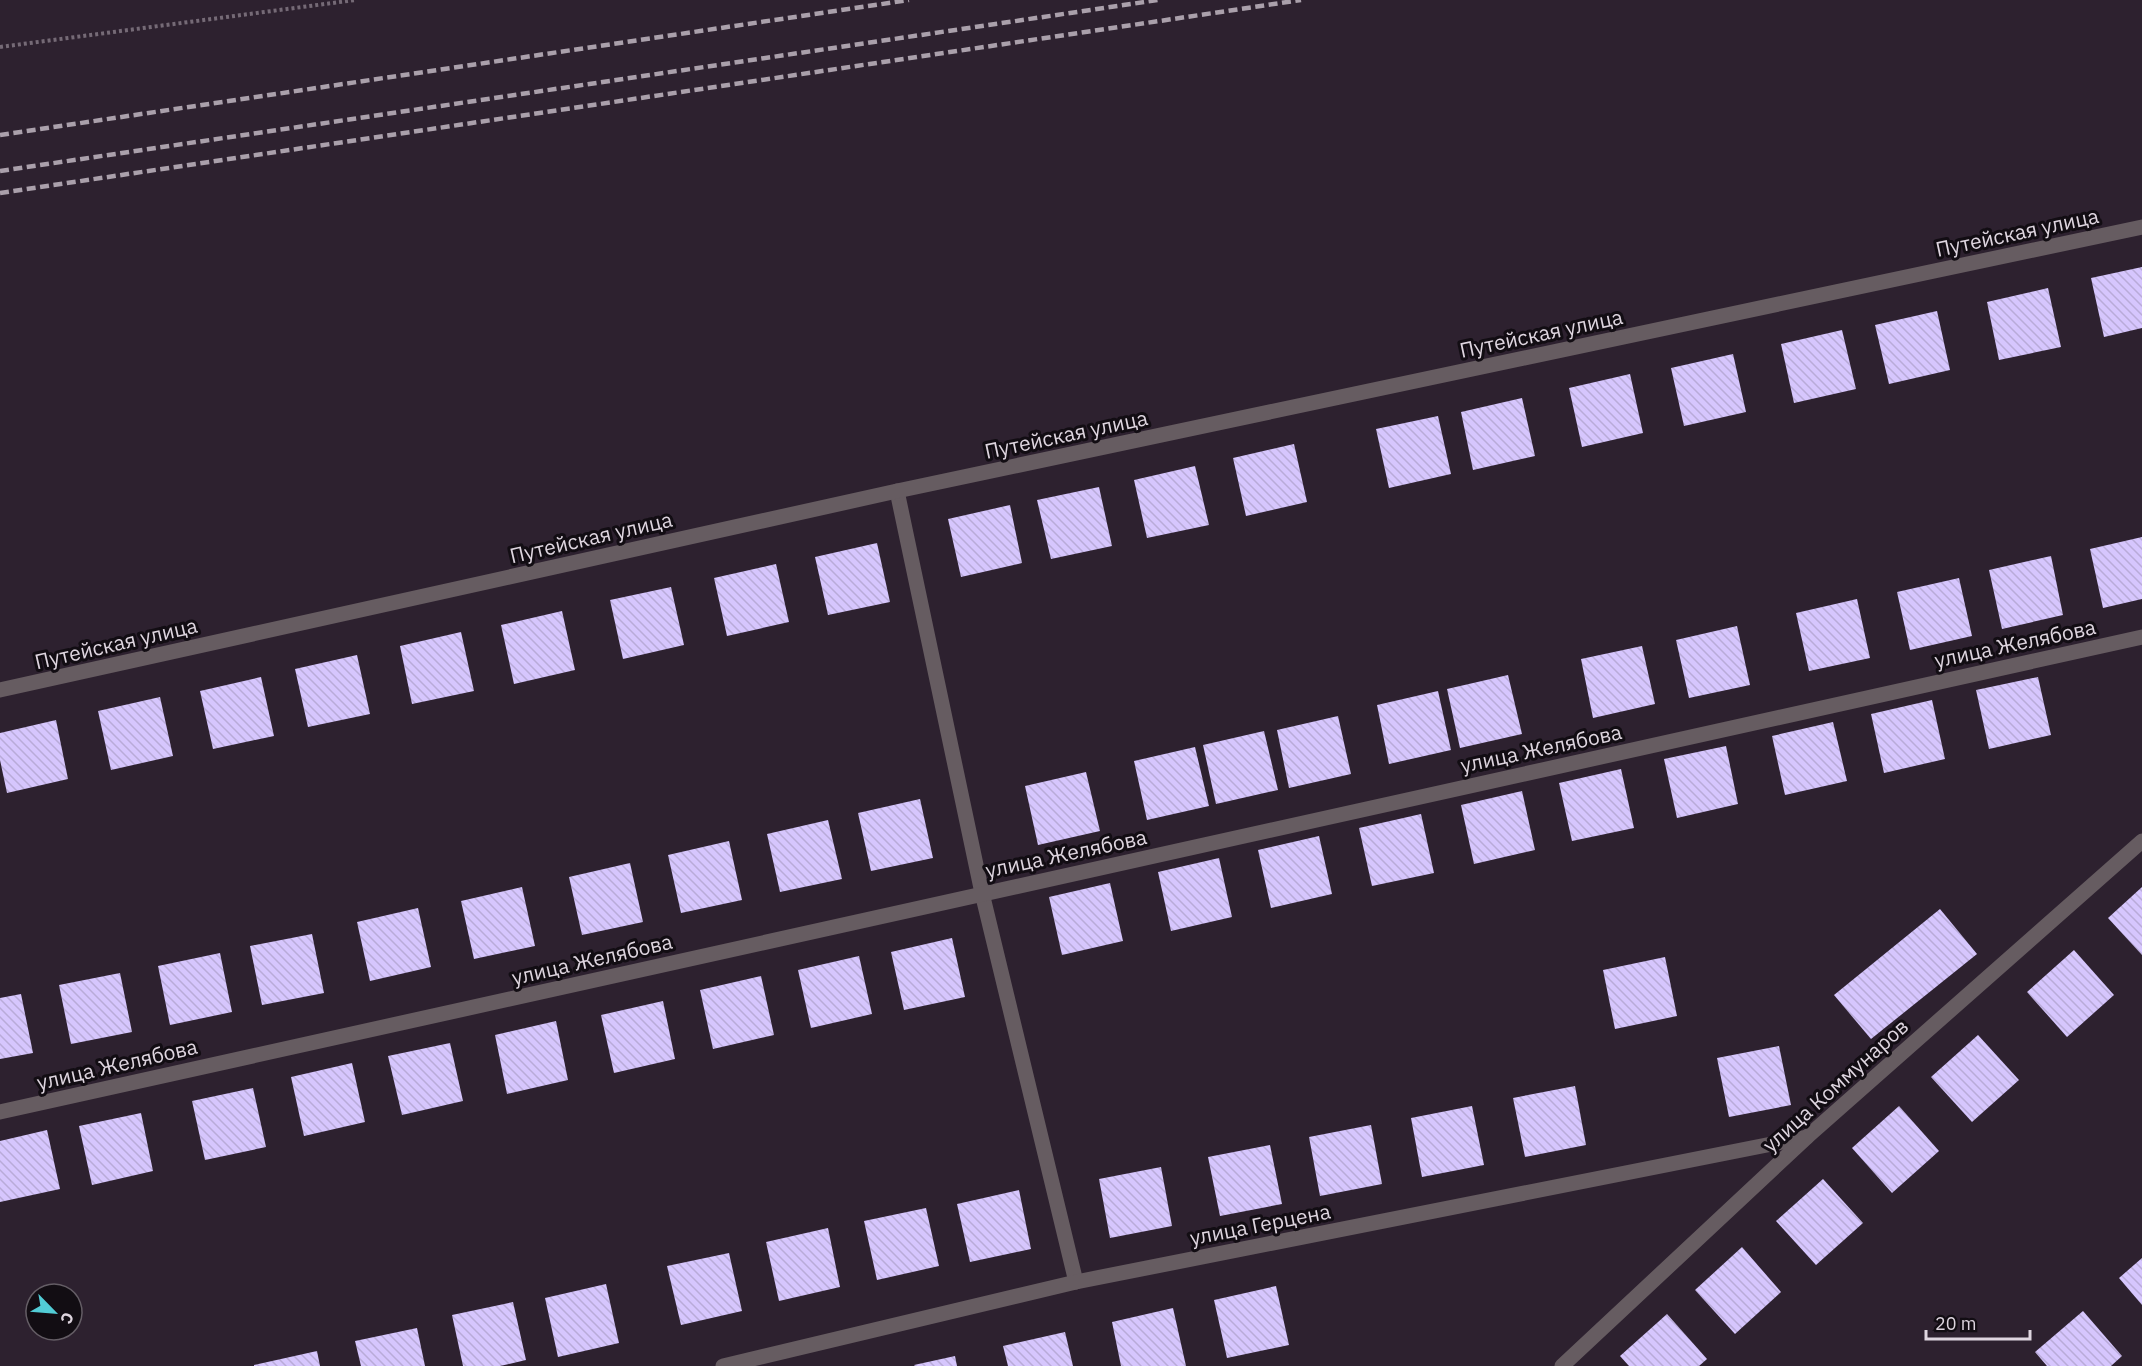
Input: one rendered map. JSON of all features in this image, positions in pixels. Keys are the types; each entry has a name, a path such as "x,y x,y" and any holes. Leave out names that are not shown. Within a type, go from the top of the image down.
{"street":[{"name":"Путейская улица","path":"0,690 897,491 2142,226"},
{"path":"897,491 982,893 1076,1282"},
{"name":"улица Желябова","path":"0,1112 2142,637"},
{"name":"улица Коммунаров","path":"1562,1366 1808,1137 2142,841"},
{"name":"улица Герцена","path":"723,1366 1076,1282 1808,1137"}],"path":[{"path":"0,47 355,0"}],"building":[{"path":"2142,267 2142,328 2104,337 2091,278"},
{"path":"2048,288 2061,347 1999,360 1987,302"},
{"path":"1937,311 1950,370 1889,384 1875,325"},
{"path":"1842,330 1856,389 1794,403 1781,344"},
{"path":"1733,354 1746,412 1684,426 1671,368"},
{"path":"1630,374 1643,433 1582,447 1569,388"},
{"path":"1522,398 1535,456 1473,470 1461,412"},
{"path":"1438,416 1451,474 1389,488 1376,429"},
{"path":"1294,444 1307,502 1246,516 1233,458"},
{"path":"1195,466 1209,525 1147,538 1134,480"},
{"path":"1099,487 1112,546 1051,559 1037,500"},
{"path":"1010,505 1022,563 961,577 948,519"},
{"path":"2142,537 2142,599 2103,608 2090,549"},
{"path":"877,543 890,602 828,615 815,557"},
{"path":"2051,556 2063,615 2002,629 1989,570"},
{"path":"776,564 789,622 727,636 714,578"},
{"path":"1959,578 1972,636 1910,650 1897,592"},
{"path":"671,587 684,645 623,659 610,600"},
{"path":"1857,599 1870,658 1809,671 1796,613"},
{"path":"562,611 575,670 514,684 501,625"},
{"path":"1737,626 1750,685 1689,698 1676,640"},
{"path":"461,632 474,691 412,704 400,646"},
{"path":"1642,646 1655,704 1593,718 1581,659"},
{"path":"357,655 370,714 308,727 295,669"},
{"path":"1508,675 1522,734 1460,748 1447,689"},
{"path":"261,677 274,736 213,749 200,691"},
{"path":"2038,677 2051,735 1989,749 1976,690"},
{"path":"1438,691 1451,750 1389,764 1377,705"},
{"path":"160,697 173,756 111,770 98,711"},
{"path":"1932,700 1945,759 1884,773 1871,714"},
{"path":"1338,716 1351,774 1289,788 1277,730"},
{"path":"56,720 68,779 7,793 0,760 0,733"},
{"path":"1833,722 1847,781 1785,795 1772,736"},
{"path":"1264,731 1278,790 1216,804 1203,745"},
{"path":"1726,746 1738,804 1677,818 1664,759"},
{"path":"1195,747 1209,806 1147,820 1134,761"},
{"path":"1621,769 1634,828 1572,841 1559,783"},
{"path":"1086,772 1100,831 1038,845 1025,786"},
{"path":"1522,791 1535,850 1474,864 1461,805"},
{"path":"920,799 933,858 871,871 858,813"},
{"path":"1421,814 1434,873 1372,886 1359,828"},
{"path":"828,820 842,879 780,892 767,834"},
{"path":"1319,836 1332,894 1271,908 1258,850"},
{"path":"729,841 742,900 681,913 668,855"},
{"path":"1219,858 1232,917 1171,931 1158,872"},
{"path":"630,863 643,922 582,935 569,877"},
{"path":"1110,883 1123,941 1062,955 1049,897"},
{"path":"522,887 535,946 474,959 461,901"},
{"path":"2142,887 2142,955 2108,918"},
{"path":"418,908 431,967 370,981 357,922"},
{"path":"1940,909 1977,954 1871,1039 1834,995"},
{"path":"312,934 324,993 262,1005 250,946"},
{"path":"952,938 965,997 904,1010 891,952"},
{"path":"2074,950 2114,995 2067,1037 2027,992"},
{"path":"220,953 232,1012 170,1025 158,966"},
{"path":"859,956 872,1014 811,1028 798,970"},
{"path":"1665,957 1677,1016 1615,1029 1603,970"},
{"path":"120,973 132,1032 71,1044 59,985"},
{"path":"761,976 774,1035 713,1049 700,990"},
{"path":"21,994 33,1053 0,1059 0,998"},
{"path":"663,1001 675,1059 614,1073 601,1015"},
{"path":"556,1021 568,1080 507,1094 495,1035"},
{"path":"1978,1035 2019,1080 1972,1122 1931,1077"},
{"path":"450,1043 463,1101 402,1115 388,1056"},
{"path":"1779,1046 1791,1105 1729,1117 1717,1058"},
{"path":"352,1063 365,1122 304,1136 291,1077"},
{"path":"1575,1086 1586,1145 1525,1157 1513,1098"},
{"path":"253,1088 266,1147 205,1160 192,1101"},
{"path":"1472,1106 1484,1165 1422,1177 1411,1118"},
{"path":"1899,1106 1939,1151 1892,1193 1852,1148"},
{"path":"141,1113 153,1171 92,1185 79,1126"},
{"path":"1371,1125 1382,1184 1320,1196 1309,1137"},
{"path":"47,1130 60,1189 0,1202 0,1141"},
{"path":"1270,1145 1282,1204 1220,1216 1208,1157"},
{"path":"1161,1167 1172,1226 1110,1238 1099,1179"},
{"path":"1823,1179 1863,1223 1816,1265 1776,1221"},
{"path":"1019,1190 1031,1249 970,1262 957,1204"},
{"path":"926,1208 939,1266 877,1280 864,1221"},
{"path":"828,1228 840,1287 779,1301 766,1242"},
{"path":"1742,1247 1781,1292 1735,1334 1695,1290"},
{"path":"729,1253 742,1311 681,1325 667,1266"},
{"path":"2142,1258 2142,1305 2119,1278"},
{"path":"606,1284 619,1343 558,1357 545,1298"},
{"path":"1276,1286 1289,1345 1227,1358 1214,1300"},
{"path":"513,1302 526,1360 500,1366 463,1366 452,1315"},
{"path":"1173,1308 1186,1366 1121,1366 1112,1322"},
{"path":"2083,1311 2122,1356 2111,1366 2047,1366 2035,1352"},
{"path":"1667,1314 1707,1359 1699,1366 1629,1366 1620,1356"},
{"path":"417,1328 425,1366 361,1366 355,1341"},
{"path":"1065,1332 1073,1366 1008,1366 1003,1346"},
{"path":"317,1351 320,1366 254,1366 254,1365"},
{"path":"955,1356 957,1366 914,1365"}],"railway":[{"path":"0,135 909,0"},
{"path":"0,171 1158,0"},
{"path":"0,193 1301,0"}]}
